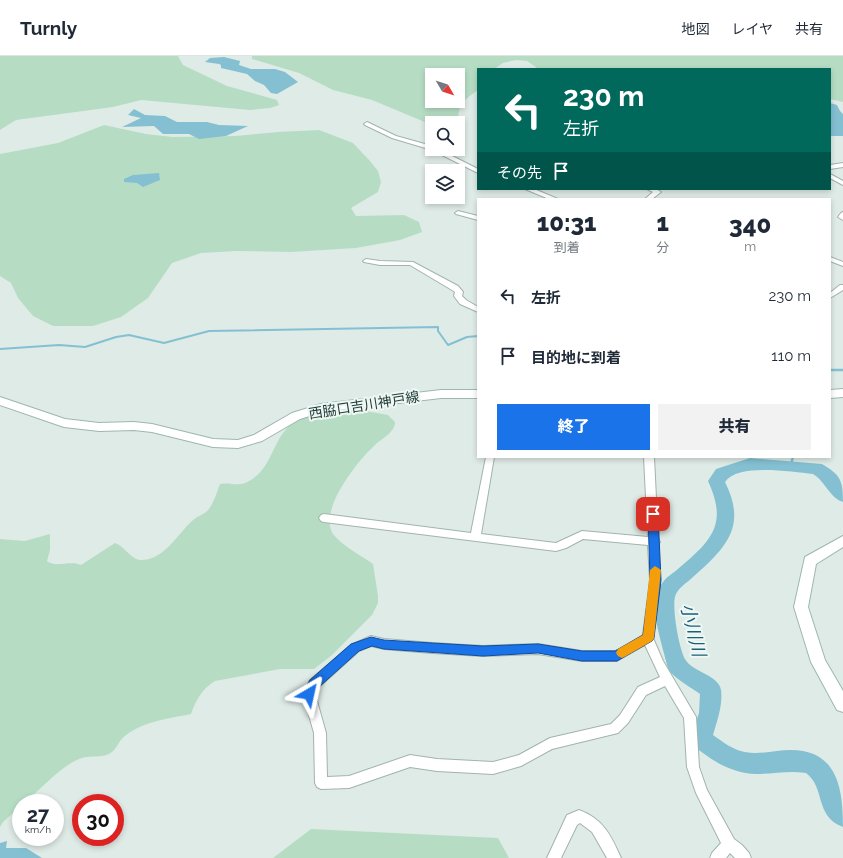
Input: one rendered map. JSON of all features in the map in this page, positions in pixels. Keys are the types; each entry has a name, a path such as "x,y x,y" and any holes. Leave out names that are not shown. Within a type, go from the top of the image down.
{"main road":[{"path":"831,394 843,392"},
{"name":"西脇口吉川神戸線","path":"0,401 14,404 64,423 99,427 134,426 152,428 213,443 238,444 258,438 296,416 321,408 441,394 477,394"},
{"path":"843,541 810,561 801,607 818,662 843,705"}],"street":[{"path":"367,124 394,137 425,147"},
{"path":"447,156 477,170"},
{"path":"470,167 477,164"},
{"path":"831,167 843,165"},
{"path":"831,176 843,182"},
{"path":"531,190 552,198"},
{"path":"649,198 658,192 653,190"},
{"path":"458,213 477,218"},
{"path":"843,214 841,217 843,218"},
{"path":"831,259 843,264"},
{"path":"366,261 380,263 411,263 455,288 459,292 458,296 463,302 477,309"},
{"path":"831,293 843,287"},
{"path":"475,537 490,458"},
{"path":"650,458 656,580 648,638 656,658 690,718 693,767 702,793 729,844 744,858"},
{"path":"324,518 556,547 565,546 575,538 582,535 655,542"},
{"path":"648,638 617,656 582,656 538,648 483,651 371,642 355,648 314,684 309,694 320,733 321,784 349,782 410,761 437,765 493,768 520,760 550,744 614,729 624,719 642,691 668,679"},
{"path":"554,858 572,820 579,816 588,819 598,828 614,858"},
{"path":"717,858 729,844"}],"green space":[{"path":"0,56 178,56 183,65 227,86 277,100 279,105 270,108 250,110 141,100 113,107 16,120 0,130"},
{"path":"252,56 843,56 843,102 831,99 831,68 536,68 527,61 516,60 503,63 496,68 477,68 477,91 465,101 465,68 425,68 425,108 460,108 458,116 425,116 425,122 372,100 333,90 299,73 252,59"},
{"path":"104,125 146,134 173,137 236,136 319,130 353,143 378,171 381,182 378,192 351,208 356,216 404,215 419,222 422,232 400,240 356,248 291,252 236,251 201,253 172,263 148,298 121,317 93,326 53,326 33,316 18,298 11,283 0,276 0,154 58,143"},
{"path":"354,409 388,415 395,422 391,432 368,451 351,473 335,499 331,512 330,524 333,534 346,546 373,564 378,603 372,615 332,655 314,669 280,669 215,681 200,695 191,714 156,721 132,731 123,738 109,754 86,757 72,762 34,794 12,794 12,814 0,827 0,539 25,541 50,534 50,550 47,561 54,564 72,563 81,565 115,543 139,560 151,559 164,551 192,521 209,509 220,484 245,483 261,472 278,441 289,426 296,421 311,415"},
{"path":"311,829 498,838 509,858 273,858"}],"water":[{"path":"224,57 240,61 239,65 251,69 275,69 285,72 298,82 277,94 271,93 264,85 255,81 247,74 221,68 221,65 219,64 205,62 210,58"},
{"path":"831,103 837,105 843,114 843,136 831,136"},
{"path":"134,109 145,115 165,116 177,122 207,122 219,125 248,126 226,136 199,139 189,134 163,134 154,126 122,127 141,118 128,115"},
{"path":"159,173 160,180 143,187 137,183 124,182 124,179 133,175"},
{"path":"7,841 6,848 26,848 42,858 0,858 0,843"}],"waterway":[{"path":"0,349 59,345 85,347 116,337 129,335 164,343 209,331 438,327 438,331 448,345 467,337 477,336"},
{"path":"831,370 843,370"},
{"path":"790,467 793,458"},
{"name":"小川川","path":"843,496 826,474 816,468 750,464 722,473 716,481 723,496 726,510 726,522 722,533 707,553 673,583 665,597 665,616 677,665 711,690 709,713 701,739 722,754 740,762 755,764 798,761 813,765 823,776 833,805 843,816"}],"slow traffic":[{"path":"622,653 648,638 656,580 655,570"}],"route":[{"path":"309,694 314,684 355,648 371,642 483,651 538,648 582,656 617,656 648,638 656,580 653,514"}]}
